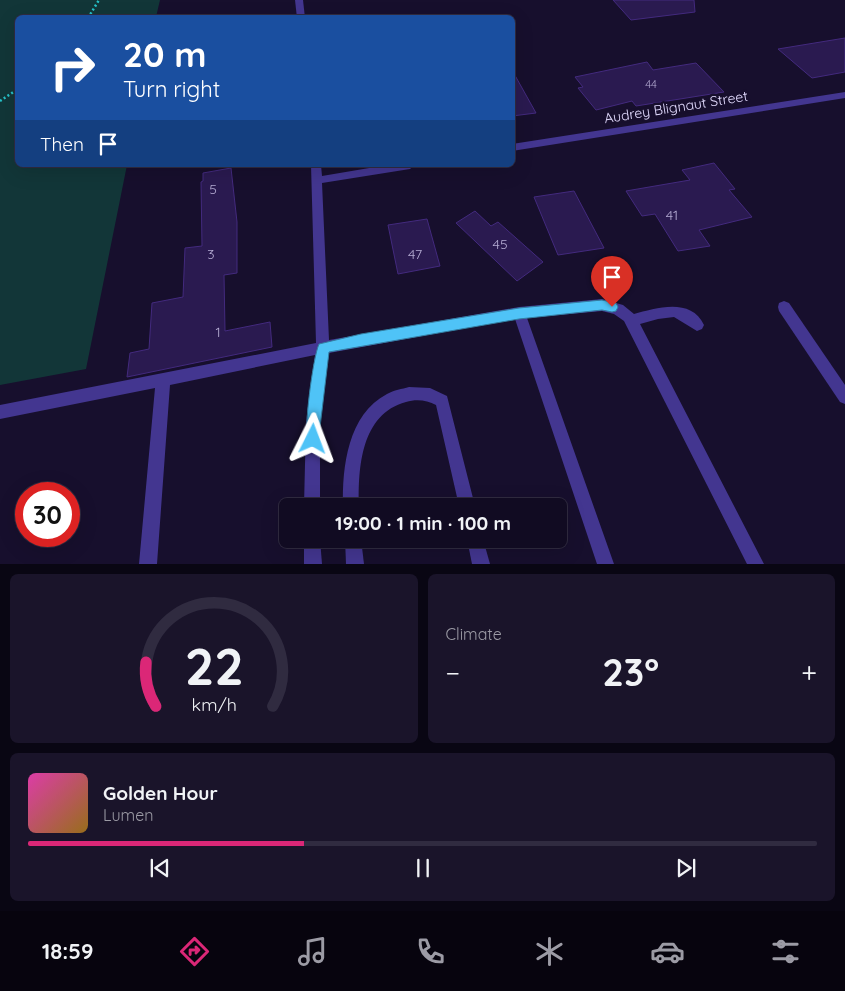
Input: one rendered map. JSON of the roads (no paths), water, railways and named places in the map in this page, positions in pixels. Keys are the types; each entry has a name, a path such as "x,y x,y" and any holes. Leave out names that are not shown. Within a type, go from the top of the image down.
{"street":[{"path":"299,0 301,15"},
{"name":"Audrey Blignaut Street","path":"515,148 845,95"},
{"path":"312,498 313,422 323,348 316,167"},
{"path":"318,180 398,167"},
{"path":"0,412 361,340 519,313 589,308 602,305 612,307 625,313 631,321 756,564"},
{"path":"784,307 845,397"},
{"path":"631,321 676,310 685,313 697,325"},
{"path":"519,313 606,564"},
{"path":"148,564 163,379"},
{"path":"351,498 350,486 362,430 373,413 388,401 401,395 425,393 432,393 442,401 465,498"},
{"path":"312,548 313,564"},
{"path":"354,548 355,564"},
{"path":"477,548 481,564"}]}
